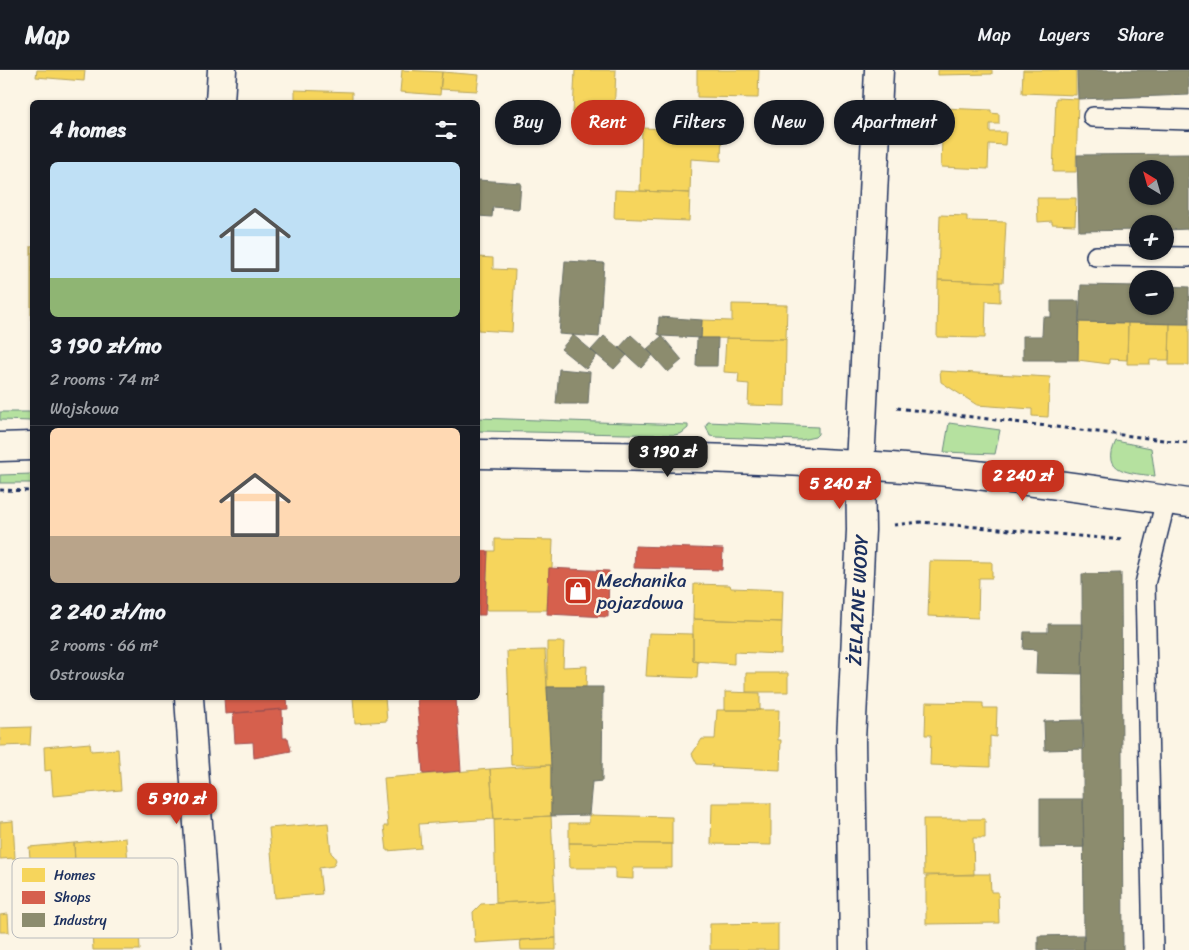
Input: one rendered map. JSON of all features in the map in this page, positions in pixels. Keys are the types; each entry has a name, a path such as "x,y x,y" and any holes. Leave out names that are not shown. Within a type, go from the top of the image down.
{"street":[{"path":"220,100 222,70"},
{"name":"ŻELAZNE WODY","path":"854,950 851,740 861,530 860,465 878,70"},
{"path":"0,446 30,446"},
{"path":"480,454 692,457 860,465 1006,479 1177,502"},
{"path":"189,700 208,950"}],"lane":[{"path":"1093,117 1189,120"},
{"path":"1096,256 1189,257"},
{"path":"1154,950 1145,584 1155,544 1177,502"}],"path":[{"path":"863,404 1189,443"},
{"path":"0,490 30,491"},
{"path":"861,530 920,522 1155,544"}],"green space":[{"path":"0,412 30,412 30,421 0,420"},
{"path":"480,418 688,425 688,428 682,433 675,435 480,431"},
{"path":"708,422 818,427 818,434 815,437 801,440 716,437 710,436 706,426"},
{"path":"949,423 1000,430 995,454 944,452"},
{"path":"1116,441 1151,448 1155,476 1128,472 1115,465 1112,460 1112,452"},
{"path":"30,474 30,483 0,483 0,475"}],"building: Homes":[{"path":"37,70 85,70 84,81 36,77"},
{"path":"402,70 442,72 440,95 400,92"},
{"path":"575,70 616,70 615,100 574,100"},
{"path":"697,70 759,70 758,98 697,97"},
{"path":"938,70 992,70 992,74 938,75"},
{"path":"1023,70 1076,70 1076,95 1022,93"},
{"path":"442,72 479,75 477,91 440,89"},
{"path":"295,90 352,92 352,100 295,100"},
{"path":"1056,98 1078,99 1076,172 1053,172"},
{"path":"955,108 991,110 991,113 999,114 999,124 990,124 990,132 1006,132 1005,145 989,144 988,169 941,167 942,145 955,145"},
{"path":"645,128 655,128 655,145 722,145 721,161 691,159 690,193 640,191 641,145 645,145"},
{"path":"615,190 690,193 689,221 614,218"},
{"path":"1037,198 1076,198 1075,225 1052,224 1052,221 1038,222"},
{"path":"940,215 967,216 967,221 1006,222 1003,282 938,280"},
{"path":"480,257 493,258 493,269 515,270 512,332 480,330"},
{"path":"938,280 1000,282 1000,302 986,301 985,338 937,337"},
{"path":"732,304 787,305 786,339 701,338 702,320 732,321"},
{"path":"1079,322 1128,323 1127,360 1109,359 1109,364 1078,360"},
{"path":"1128,323 1170,324 1169,360 1150,360 1150,364 1127,364"},
{"path":"1170,324 1189,324 1189,365 1169,365"},
{"path":"726,338 786,339 785,406 748,405 749,384 738,383 739,373 724,372"},
{"path":"940,371 1050,377 1048,417 1032,416 1032,409 977,405 941,382"},
{"path":"495,539 553,540 552,568 549,568 547,610 486,610 488,551 495,551"},
{"path":"930,561 992,562 992,578 979,578 978,618 928,616"},
{"path":"694,584 730,585 731,588 783,590 782,622 693,619"},
{"path":"693,619 782,622 781,654 734,652 734,664 693,661"},
{"path":"649,633 693,634 693,661 698,662 697,678 646,676"},
{"path":"547,642 564,642 563,667 587,666 586,687 547,687"},
{"path":"545,650 551,765 511,765 507,651"},
{"path":"746,673 788,673 788,692 746,692"},
{"path":"725,692 760,693 760,710 725,710"},
{"path":"353,700 385,700 387,721 355,723"},
{"path":"926,702 983,703 983,708 997,708 996,737 990,736 990,767 930,765 931,735 925,735"},
{"path":"717,710 779,710 780,770 712,767 713,765 697,764 692,754 702,739 715,739"},
{"path":"31,727 30,745 0,746 0,728"},
{"path":"90,743 91,751 118,749 121,790 53,796 51,770 45,771 44,747"},
{"path":"551,765 551,816 494,819 490,769"},
{"path":"490,769 494,819 419,824 421,848 387,851 384,826 388,826 384,778"},
{"path":"712,803 771,803 771,845 711,844"},
{"path":"589,815 672,817 672,844 569,843 569,823 589,823"},
{"path":"551,816 555,900 496,903 494,819"},
{"path":"923,819 985,819 985,838 973,838 974,875 924,875"},
{"path":"13,821 15,858 0,859 0,822"},
{"path":"328,823 331,853 336,860 333,866 319,868 322,894 275,898 269,828"},
{"path":"126,838 128,858 75,858 74,843"},
{"path":"74,843 75,858 30,858 29,847"},
{"path":"569,843 672,844 672,868 633,868 633,879 615,878 615,868 570,868"},
{"path":"990,874 991,892 998,892 999,923 926,924 926,876"},
{"path":"555,900 556,938 475,943 473,912 481,904"},
{"path":"8,914 9,932 0,932 0,915"},
{"path":"778,923 778,950 710,950 710,924"},
{"path":"92,938 139,938 140,950 93,950"},
{"path":"556,938 556,950 521,950 520,940"}],"building: Shops":[{"path":"635,546 723,549 722,570 634,568"},
{"path":"480,550 488,551 485,615 480,615"},
{"name":"Mechanika pojazdowa","path":"549,568 609,571 608,617 547,614"},
{"path":"224,700 287,700 288,709 225,714"},
{"path":"417,700 456,700 461,771 423,774"},
{"path":"282,709 283,738 288,738 291,751 254,758 253,742 235,743 233,713"}],"building: Industry":[{"path":"1077,70 1189,70 1189,95 1078,99"},
{"path":"1189,154 1189,229 1174,230 1174,215 1129,215 1129,230 1079,231 1077,155"},
{"path":"480,180 521,183 519,209 493,207 492,217 480,216"},
{"path":"565,261 604,263 599,337 559,334"},
{"path":"1081,285 1129,286 1129,315 1174,315 1174,286 1189,287 1189,324 1079,322"},
{"path":"1051,301 1079,301 1078,360 1023,360 1023,336 1042,336 1043,317 1051,317"},
{"path":"659,317 702,320 701,338 662,336 658,334"},
{"path":"573,335 597,355 586,369 561,349"},
{"path":"631,335 653,355 641,368 619,348"},
{"path":"604,336 627,355 614,369 591,350"},
{"path":"662,336 682,360 668,372 647,349"},
{"path":"697,338 718,338 717,366 696,366"},
{"path":"559,369 590,372 588,404 556,404"},
{"path":"1121,573 1123,950 1084,950 1082,574"},
{"path":"1048,624 1083,624 1082,674 1036,673 1037,650 1023,649 1024,632 1048,632"},
{"path":"547,687 603,687 602,781 592,782 589,815 551,816 551,765"},
{"path":"1083,720 1084,749 1045,750 1044,721"},
{"path":"1040,799 1083,799 1084,847 1040,848"},
{"path":"1084,935 1084,950 1038,950 1038,936"}],"place":[{"name":"Mechanika pojazdowa","path":"578,591"}]}
